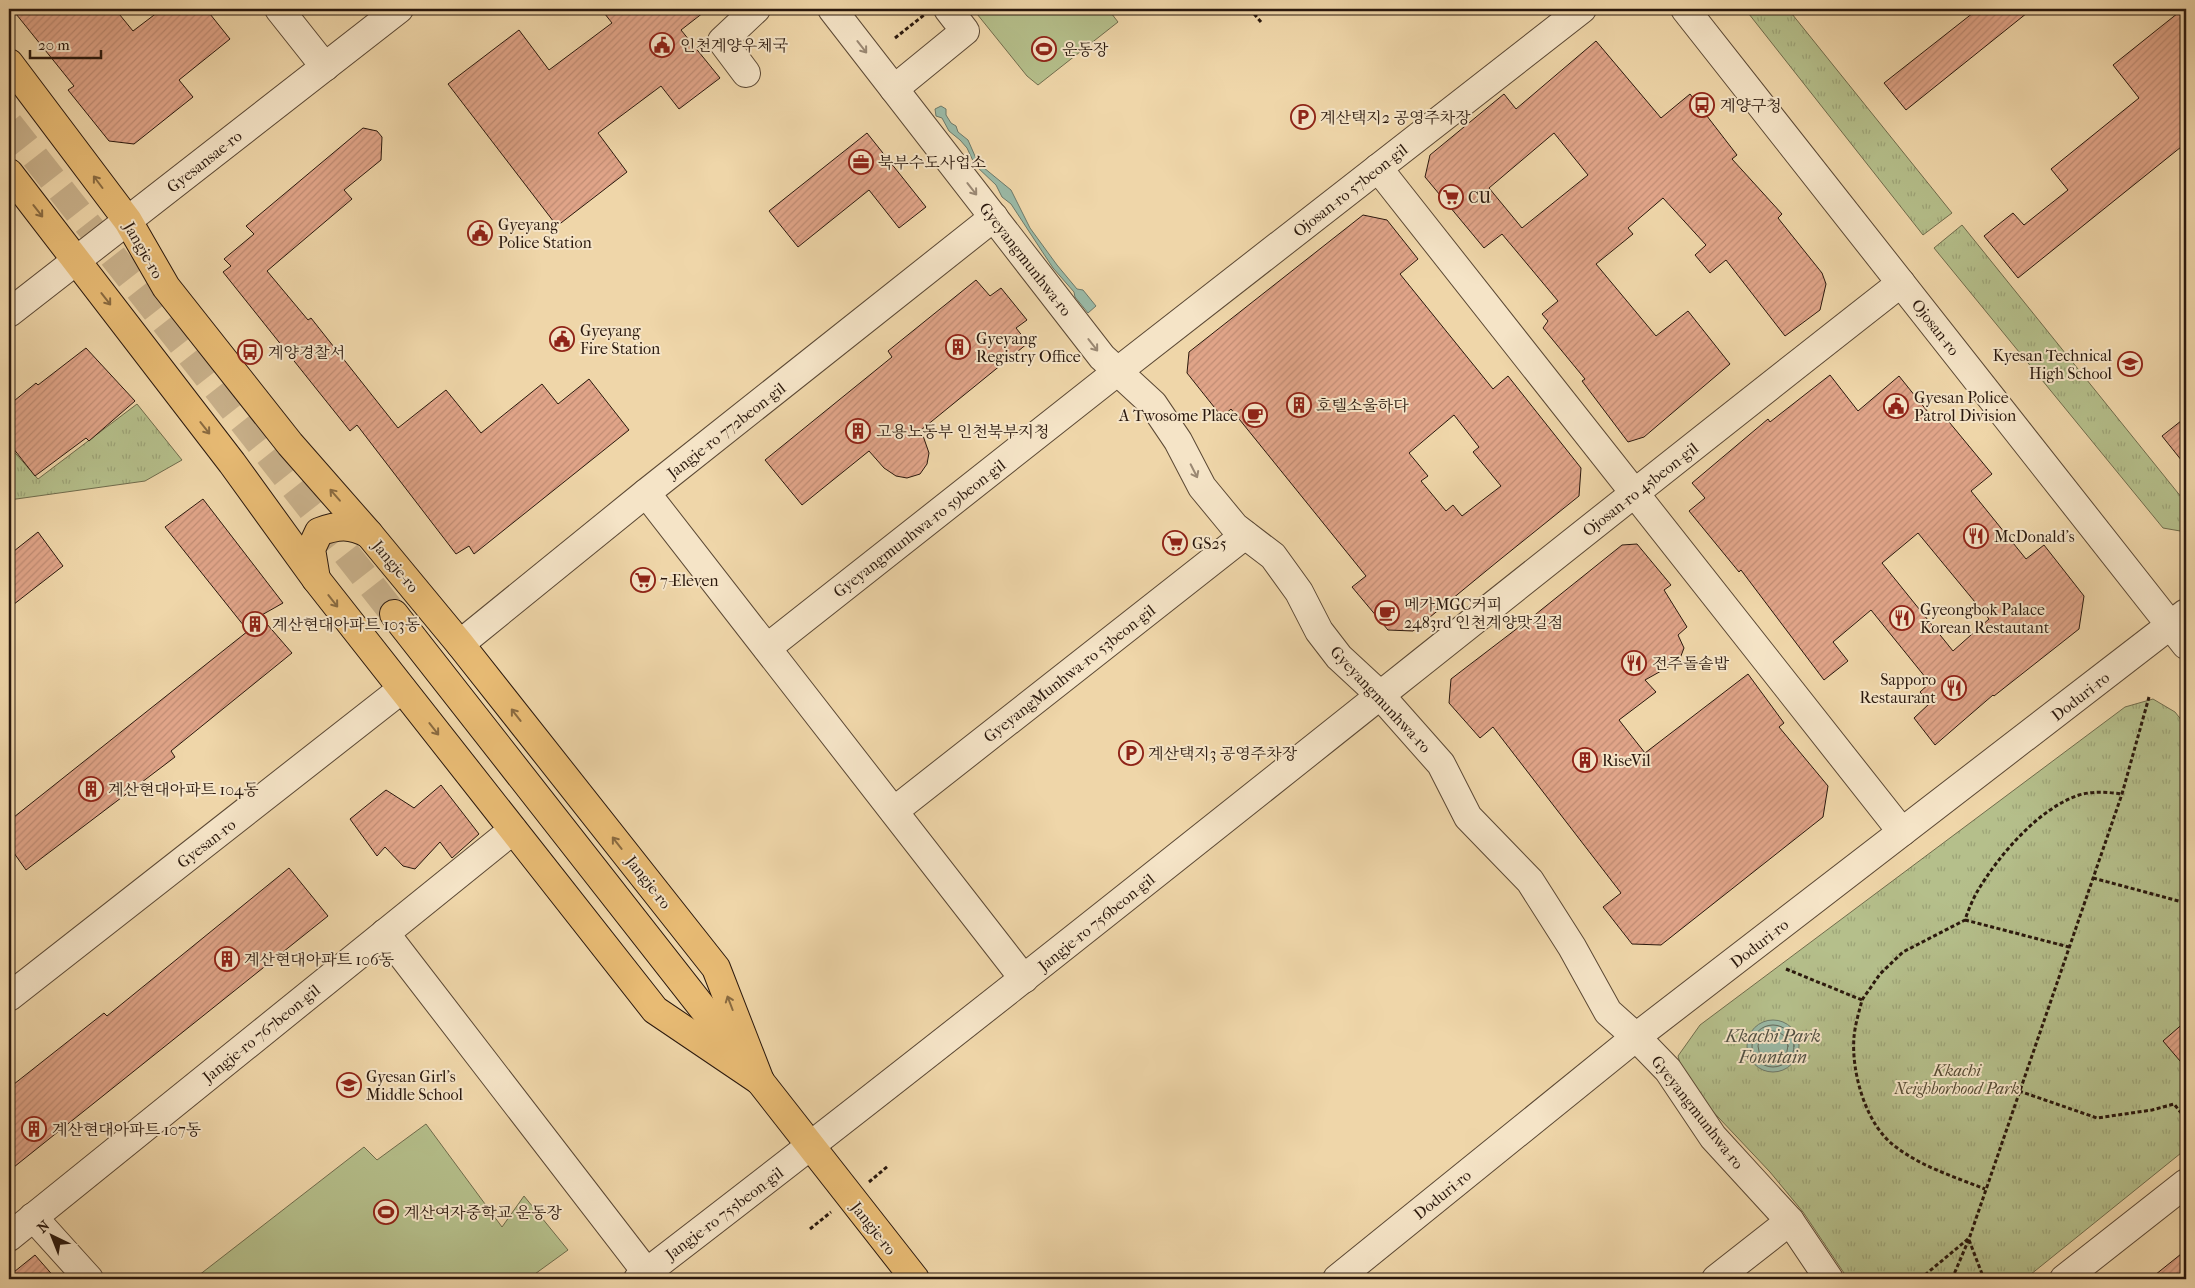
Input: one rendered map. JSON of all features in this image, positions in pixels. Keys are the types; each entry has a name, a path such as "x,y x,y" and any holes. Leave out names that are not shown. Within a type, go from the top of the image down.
{"main road":[{"name":"Jangje-ro","path":"9,63 128,221 166,287 290,444 369,534 460,644 716,968 760,1081"},
{"name":"Jangje-ro","path":"9,173 232,463 316,579 655,1010 760,1081"},
{"path":"316,579 311,549 319,532 336,525 359,528 369,534"},
{"name":"Jangje-ro","path":"394,614 914,1279"}],"street":[{"path":"279,9 325,67"},
{"name":"Gyesansae-ro","path":"9,314 399,9"},
{"path":"746,73 722,41 756,9"},
{"name":"Gyeyangmunhwa-ro","path":"832,9 1102,357 1153,404 1178,441 1202,487 1234,527 1273,556 1299,592 1319,631 1339,657 1379,694 1441,764 1468,817 1530,882 1572,947 1608,1012 1668,1070 1713,1137 1790,1221 1829,1279"},
{"name":"Ojosan-ro 57beon-gil","path":"1118,371 1582,9"},
{"name":"Ojosan-ro","path":"1685,9 1901,283 2181,628"},
{"path":"894,89 965,31 936,12"},
{"path":"1378,168 1902,832"},
{"name":"Jangje-ro 772beon-gil","path":"460,644 646,493 994,217"},
{"name":"Ojosan-ro 45beon-gil","path":"1379,694 1901,283"},
{"name":"Gyeyangmunhwa-ro 59beon-gil","path":"767,648 1118,371"},
{"path":"646,493 1024,980"},
{"name":"GyeyangMunhwa-ro 53beon-gil","path":"894,811 1245,535"},
{"name":"Doduri-ro","path":"1337,1279 1636,1037 1902,832 2181,628"},
{"name":"Gyesan-ro","path":"9,997 402,689"},
{"name":"Jangje-ro 756beon-gil","path":"811,1147 1024,980 1379,694"},
{"name":"Jangje-ro 767beon-gil","path":"9,1237 513,830"},
{"path":"385,933 642,1276"},
{"name":"Jangje-ro 755beon-gil","path":"642,1276 811,1147"},
{"path":"2064,1279 2186,1183"},
{"path":"33,1217 89,1279"},
{"path":"1716,1279 1790,1221"}],"path":[{"path":"1250,9 1260,22"},
{"path":"895,38 936,12"},
{"path":"1952,1279 1969,1239 2122,794 2149,697"},
{"path":"1985,1189 1924,1164 1894,1146 1876,1126 1862,1096 1855,1065 1854,1036 1862,1000 1880,974 1903,952 1965,920 1976,893 1996,862 2021,835 2050,811 2079,795 2102,792 2122,794"},
{"path":"2092,878 2186,903"},
{"path":"1965,920 2069,947"},
{"path":"1786,969 1862,1000"},
{"path":"2019,1091 2097,1118 2152,1110 2174,1104 2186,1119"},
{"path":"1920,1279 1969,1239"},
{"path":"1969,1239 1984,1279"}],"green space":[{"name":"운동장","path":"973,9 1108,9 1118,22 1038,85 1027,76"},
{"path":"1745,9 1788,9 1952,213 1923,235"},
{"path":"1962,225 2186,503 2186,532 2163,528 1934,248"},
{"path":"137,404 182,460 145,481 9,500 9,446 38,479"},
{"name":"Kkachi Neighborhood Park","path":"2153,699 2175,712 2186,726 2186,1149 2025,1279 1848,1279 1803,1212 1770,1172 1685,1082 1678,1056 1700,1025 2125,707"},
{"name":"계산여자중학교 운동장","path":"426,1124 502,1227 524,1196 568,1250 528,1279 194,1279 364,1147 377,1160"}],"water":[{"path":"941,106 946,109 946,115 951,123 956,126 958,132 968,140 978,163 1011,190 1030,228 1057,265 1077,289 1083,290 1096,306 1088,313 1075,297 1074,292 1053,268 1011,204 1002,197 996,185 975,165 967,148 949,131 942,118 936,116 935,109"},
{"name":"Kkachi Park Fountain","path":"1768,1020 1778,1020 1792,1027 1799,1041 1799,1051 1792,1065 1778,1072 1768,1072 1758,1068 1751,1061 1747,1051 1747,1041 1751,1031 1758,1024"}],"building":[{"path":"12,9 115,9 133,31 162,9 206,9 230,39 179,80 193,97 134,144 109,141 68,90 74,86"},
{"path":"601,9 708,9 681,30 720,78 679,109 661,86 598,133 627,172 557,226 448,84 519,30 549,70 612,23"},
{"path":"1978,9 2032,9 1906,110 1884,83"},
{"path":"2183,9 2186,9 2186,143 2018,278 1984,236 2013,213 2024,225 2068,190 2051,169 2139,98 2113,65"},
{"path":"1596,41 1661,118 1690,94 1737,155 1732,159 1782,214 1778,218 1822,273 1826,284 1820,310 1785,336 1726,260 1710,273 1695,255 1706,245 1663,198 1628,228 1633,234 1596,264 1656,336 1688,311 1730,364 1644,437 1628,442 1582,381 1585,379 1543,328 1548,321 1542,314 1558,301 1502,234 1484,248 1425,177 1430,155 1504,94 1516,109","holes":["1554,133 1588,175 1522,228 1489,188"]},
{"path":"363,128 377,131 382,137 381,160 344,190 352,199 267,271 308,320 311,318 398,428 446,390 481,433 542,384 558,404 589,379 629,430 474,554 469,546 456,554 357,425 350,431 223,272 231,266 224,259 254,234 246,226"},
{"name":"북부수도사업소","path":"867,133 926,207 899,228 869,190 798,247 769,211"},
{"path":"1363,215 1387,220 1418,259 1400,274 1493,389 1508,376 1581,468 1579,496 1413,631 1388,630 1352,587 1366,576 1231,409 1222,417 1187,373 1189,352","holes":["1454,415 1479,447 1473,452 1501,486 1462,516 1453,505 1446,511 1421,481 1428,476 1409,453"]},
{"path":"976,280 990,296 1001,288 1027,320 1016,328 1028,343 921,430 929,453 927,464 920,474 907,478 896,476 884,468 869,451 802,505 765,460 892,357 888,351"},
{"path":"86,348 135,401 89,441 86,438 35,476 9,443 9,405 36,383 38,385"},
{"path":"1830,375 1858,411 1899,376 1932,417 1940,411 1992,474 1971,491 2026,559 2044,545 2084,596 2079,629 1993,695 1935,745 1914,718 1930,703 1920,692 1930,683 1871,610 1833,642 1848,661 1824,680 1741,570 1739,572 1689,511 1705,498 1692,483 1768,419 1770,422","holes":["1918,533 1989,619 1953,651 1882,563"]},
{"path":"2186,417 2186,466 2162,436"},
{"path":"203,499 283,603 260,616 292,653 171,751 175,757 26,870 9,846 9,821 248,631 165,527"},
{"path":"38,532 63,566 9,608 9,555"},
{"path":"1637,544 1671,585 1664,590 1687,627 1678,635 1684,648 1679,661 1645,680 1656,692 1619,720 1645,753 1748,674 1784,723 1779,727 1828,786 1823,817 1661,945 1632,944 1603,907 1621,893 1493,727 1480,738 1449,703 1451,679 1622,545"},
{"path":"441,785 479,834 452,858 440,842 415,869 403,866 385,847 377,856 350,819 386,790 414,808"},
{"path":"289,868 328,916 9,1171 9,1088 104,1013 107,1016"},
{"path":"2186,1021 2186,1068 2163,1041"},
{"path":"2186,1250 2186,1279 2150,1279"},
{"path":"35,1255 56,1279 9,1279 9,1276"}],"tunnel":[{"path":"9,124 394,614"}],"place":[{"name":"인천계양우체국","path":"662,45"},
{"name":"운동장","path":"1044,49"},
{"name":"계양구청","path":"1702,105"},
{"name":"계산택지2 공영주차장","path":"1303,117"},
{"name":"북부수도사업소","path":"861,162"},
{"name":"CU","path":"1451,197"},
{"name":"Gyeyang Police Station","path":"480,233"},
{"name":"Gyeyang Fire Station","path":"562,339"},
{"name":"Gyeyang Registry Office","path":"958,347"},
{"name":"계양경찰서","path":"250,352"},
{"name":"Kyesan Technical High School","path":"2130,364"},
{"name":"호텔소울하다","path":"1299,405"},
{"name":"Gyesan Police Patrol Division","path":"1896,406"},
{"name":"A Twosome Place","path":"1255,415"},
{"name":"고용노동부 인천북부지청","path":"858,431"},
{"name":"McDonald's","path":"1976,536"},
{"name":"GS25","path":"1175,543"},
{"name":"7-Eleven","path":"643,580"},
{"name":"메가MGC커피 2483rd 인천계양맛길점","path":"1387,613"},
{"name":"Gyeongbok Palace Korean Restautant","path":"1902,618"},
{"name":"계산현대아파트 103동","path":"255,624"},
{"name":"전주돌솥밥","path":"1634,663"},
{"name":"Sapporo Restaurant","path":"1954,688"},
{"name":"계산택지3 공영주차장","path":"1131,753"},
{"name":"RiseVil","path":"1585,760"},
{"name":"계산현대아파트 104동","path":"91,789"},
{"name":"계산현대아파트 106동","path":"227,959"},
{"name":"Gyesan Girl's Middle School","path":"349,1085"},
{"name":"계산현대아파트 107동","path":"34,1129"},
{"name":"계산여자중학교 운동장","path":"386,1212"}]}
